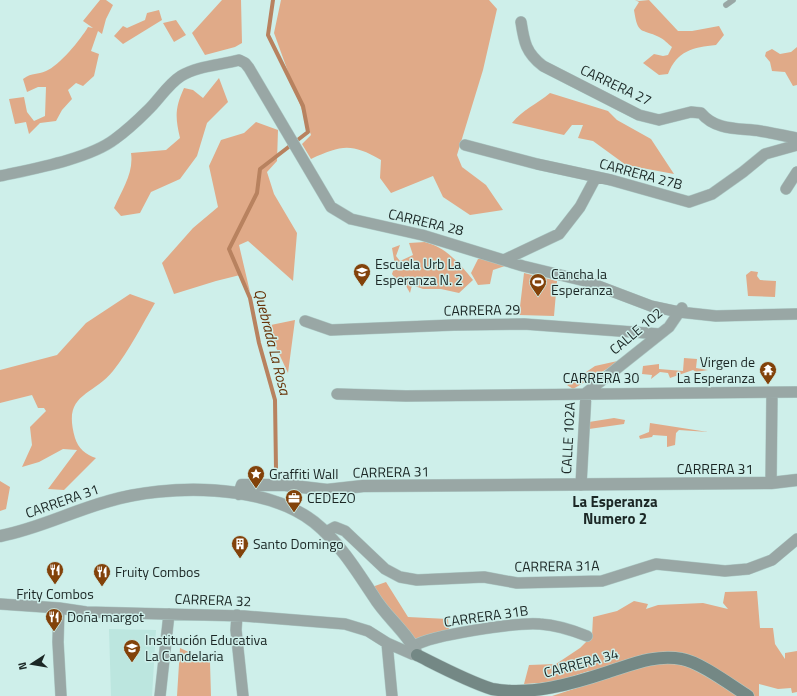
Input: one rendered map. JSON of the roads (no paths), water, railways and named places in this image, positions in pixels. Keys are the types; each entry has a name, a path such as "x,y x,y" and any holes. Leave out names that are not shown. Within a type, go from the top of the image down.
{"main road":[{"name":"CARRERA 34","path":"416,650 445,669 492,688 527,692 575,683 653,658 683,659 694,663 748,696"}],"street":[{"name":"CARRERA 27","path":"521,22 523,37 531,56 543,66 639,115 659,120 691,112 701,113 707,120 728,128 759,131 797,138"},
{"name":"CARRERA 28","path":"0,176 53,164 97,148 114,140 148,111 172,83 181,76 239,60 243,61 249,68 330,207 351,219 422,235 504,260 586,281 651,306 681,309"},
{"name":"CARRERA 27B","path":"465,145 537,164 596,177 689,202 712,194 743,172 764,154 797,146"},
{"path":"786,189 797,172"},
{"path":"504,260 559,234 580,207 596,177"},
{"path":"681,309 716,316 797,314"},
{"name":"CALLE 102","path":"586,393 660,334 669,326 681,309"},
{"name":"CARRERA 29","path":"305,321 331,330 524,324 660,334"},
{"name":"CARRERA 30","path":"337,394 406,396 797,392"},
{"name":"CALLE 102A","path":"581,485 586,393"},
{"path":"771,483 772,393"},
{"name":"CARRERA 31","path":"0,536 51,522 108,501 150,493 210,490 239,494 242,485 285,485 327,490 363,486 771,483 797,480"},
{"path":"239,494 270,499 288,506 313,521 326,532 351,564 379,605 416,650"},
{"name":"CARRERA 31A","path":"326,532 335,527 345,531 379,564 400,577 417,580 484,577 516,583 602,581 656,564 725,571 748,569 772,560 797,539"},
{"name":"CARRERA 32","path":"0,604 59,608 86,612 238,616 345,624 368,631 386,643 412,654 416,650"},
{"path":"59,608 58,642 61,696"},
{"path":"160,696 170,614"},
{"path":"238,616 236,630 243,696"},
{"name":"CARRERA 31B","path":"416,650 435,638 500,627 538,624 568,629 587,636"},
{"path":"386,643 392,696"}],"lane":[{"path":"726,5 733,0"}],"waterway":[{"name":"Quebrada La Rosa","path":"273,0 268,35 303,106 308,132 260,169 257,193 229,249 250,298 259,343 275,400 276,469"}],"place":[{"name":"Escuela Urb La Esperanza N. 2","path":"362,287"},
{"name":"Cancha la Esperanza","path":"538,297"},
{"name":"Virgen de La Esperanza","path":"768,385"},
{"name":"Graffiti Wall","path":"256,489"},
{"name":"CEDEZO","path":"294,513"},
{"name":"Santo Domingo","path":"240,559"},
{"name":"Frity Combos","path":"55,585"},
{"name":"Fruity Combos","path":"102,587"},
{"name":"Doña margot","path":"54,632"},
{"name":"Institución Educativa La Candelaria","path":"132,663"}],"district":[{"name":"La Esperanza Numero 2","path":"615,510"}]}
